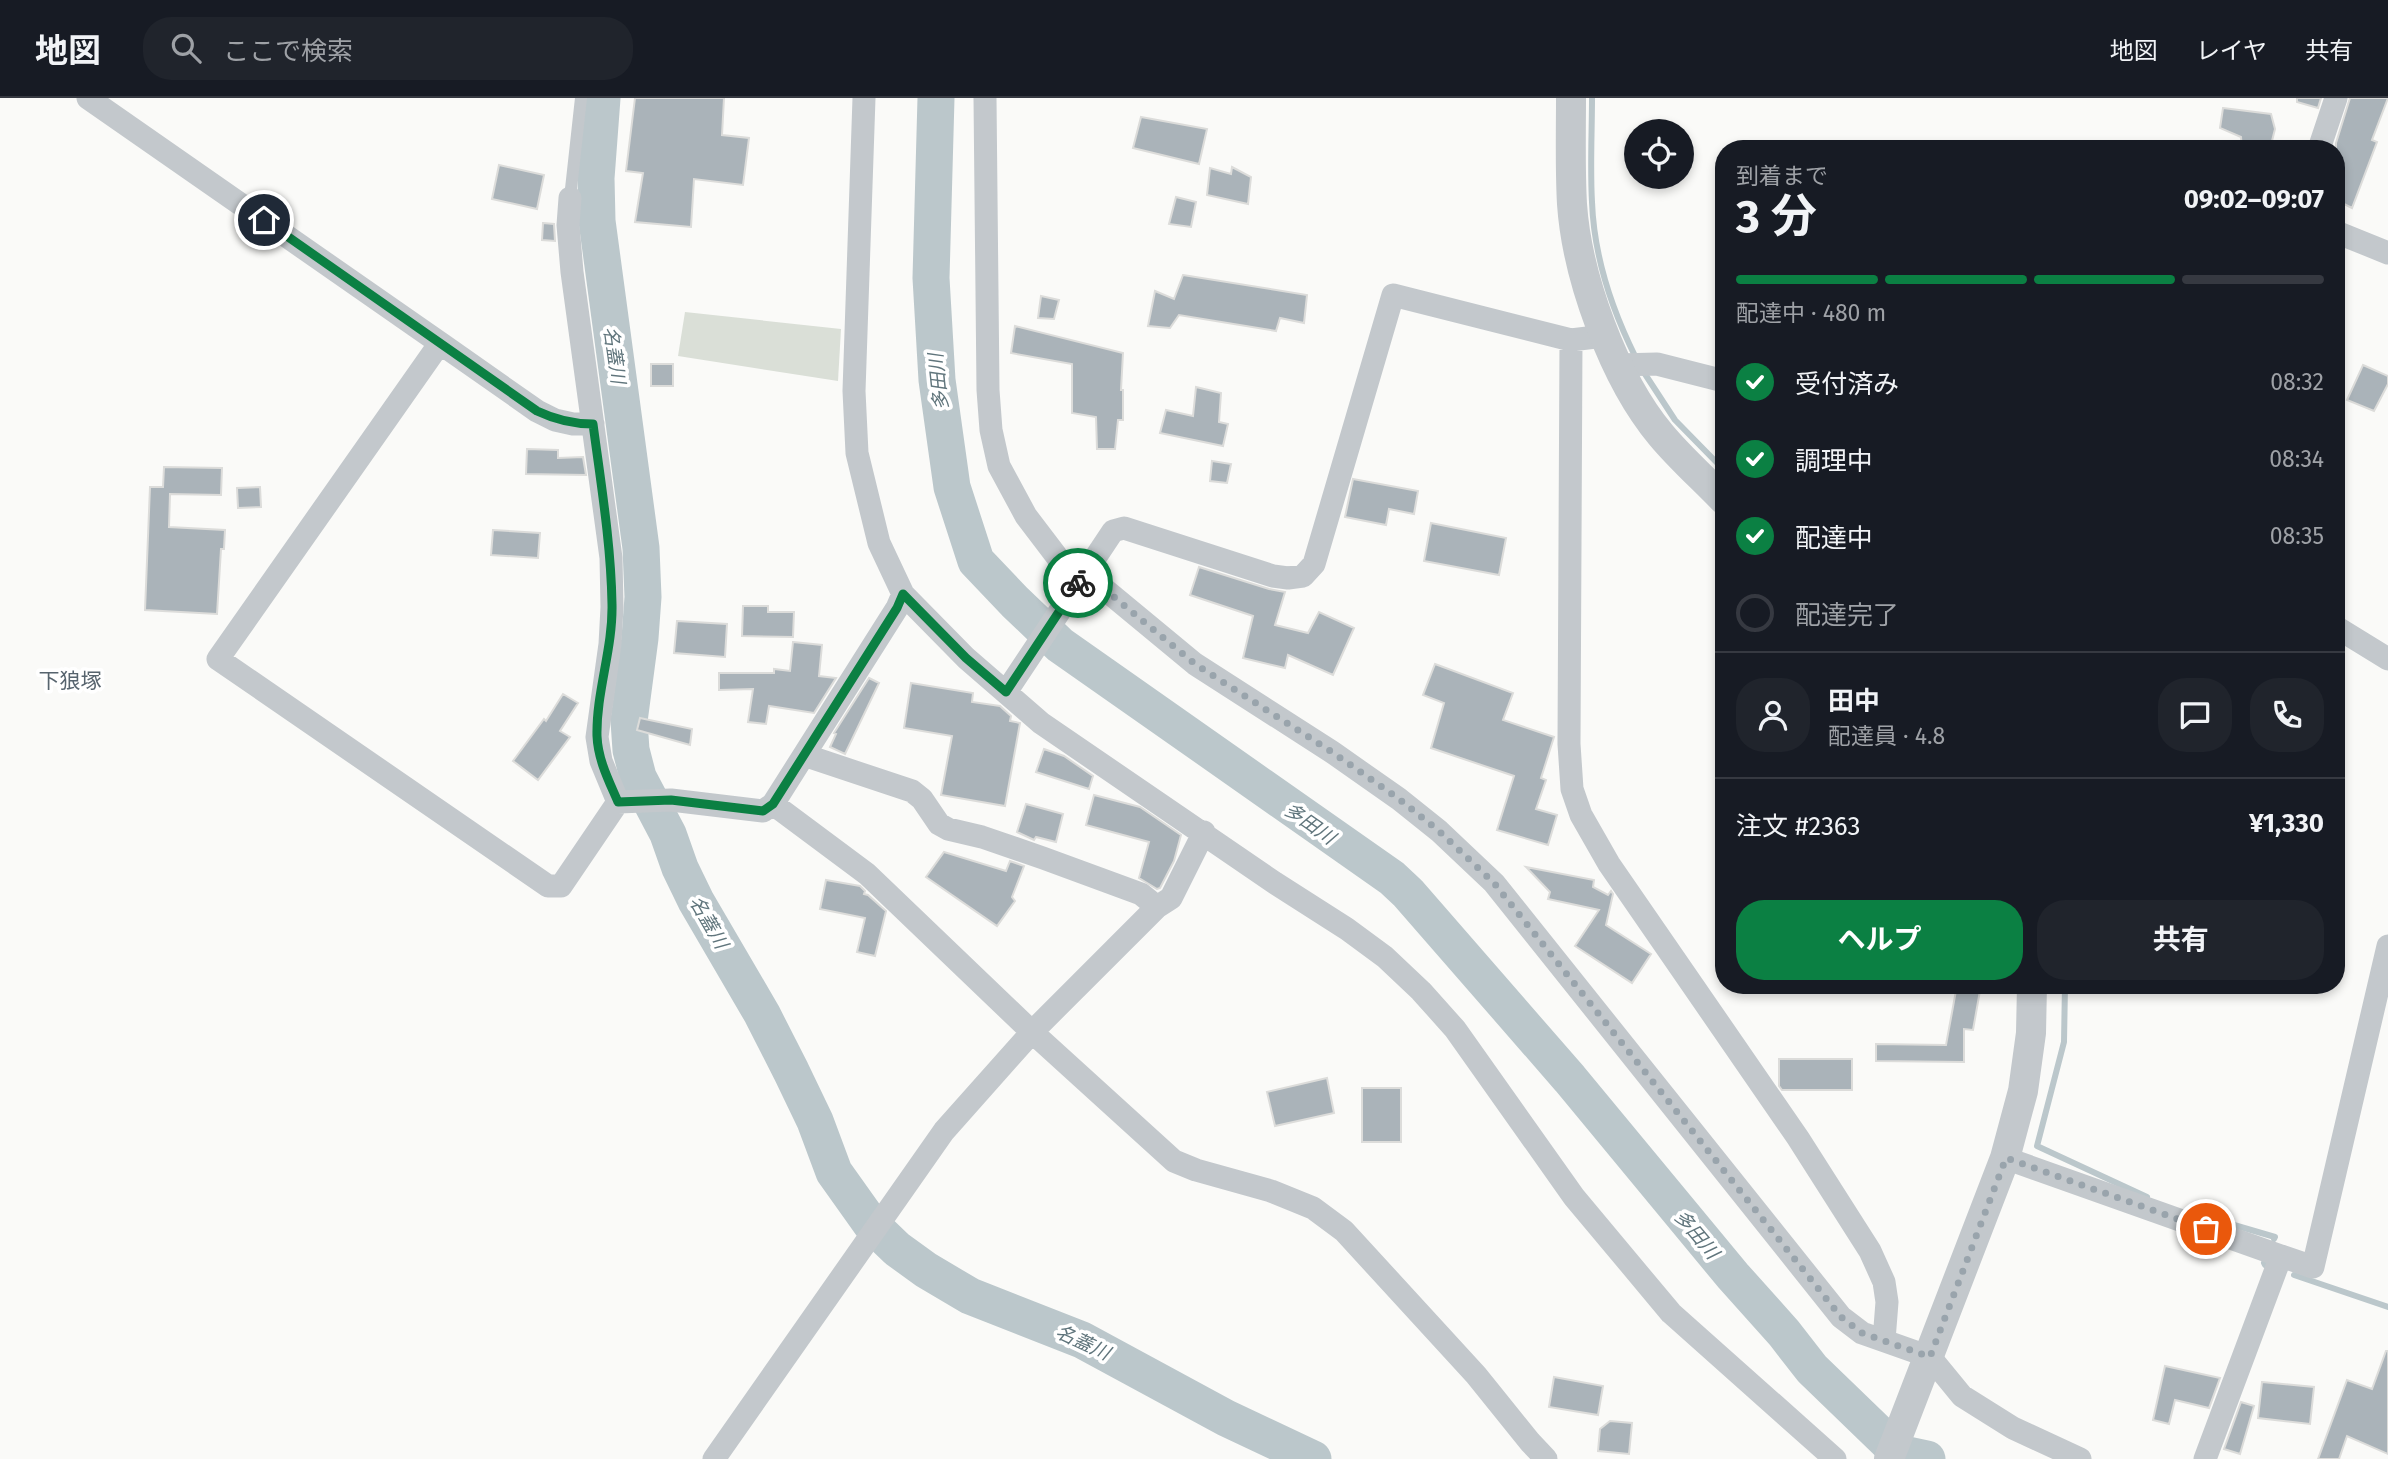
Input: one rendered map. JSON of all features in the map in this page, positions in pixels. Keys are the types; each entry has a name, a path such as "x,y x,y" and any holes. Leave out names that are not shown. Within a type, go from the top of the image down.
{"street":[{"path":"88,98 537,411 555,420 593,424"},
{"path":"864,98 853,391 857,453 879,543 903,594 966,658 1010,687 1041,723 1275,883 1348,929 1385,957 1421,990 1455,1029 1574,1197 1671,1313 1835,1459"},
{"path":"985,98 988,390 991,430 999,466 1026,516 1061,562 1195,664 1332,752 1399,799 1439,831 1494,883 1841,1317 1862,1333 1884,1340 1926,1366 1962,1396 2013,1428 2080,1459"},
{"path":"1571,98 1572,206 1584,273 1604,336 1632,365 1657,365 1715,379"},
{"path":"2322,140 2336,98"},
{"path":"570,198 568,225 572,272 611,558 610,644 597,737 601,761 623,801"},
{"path":"2345,236 2388,253"},
{"path":"1010,687 1113,531 1124,528 1273,576 1303,576 1314,564 1393,295 1571,340 1604,336"},
{"path":"1571,340 1569,744 1572,789 1581,815 1609,864 1798,1138 1870,1251 1884,1282 1887,1302 1884,1340"},
{"path":"440,343 218,659 548,886 561,886 623,801"},
{"path":"1632,365 1628,385 1660,434 1715,491"},
{"path":"623,801 671,800 763,811 773,804 897,608 903,594"},
{"path":"2345,633 2388,659"},
{"path":"804,755 912,792 922,799 939,824 948,829 1006,845 1141,894 1157,907"},
{"path":"773,804 867,874 1032,1032 1174,1161 1292,1199 1313,1208 1343,1231 1476,1375 1546,1459"},
{"path":"714,1459 944,1131 1032,1032 1157,907 1171,898 1204,832"},
{"path":"2006,1158 2313,1267 2388,946"},
{"path":"1889,1459 2006,1158 2023,1091 2032,1033 2032,994"},
{"path":"2205,1459 2281,1256"}],"lane":[{"path":"570,198 581,98"}],"shaded area":[{"path":"685,312 841,329 838,381 678,356"}],"building":[{"path":"635,98 724,98 722,135 749,138 743,185 694,179 691,227 635,222 643,173 626,171"},
{"path":"2297,98 2321,98 2318,108 2297,102"},
{"path":"2350,98 2388,98 2372,140 2377,142 2352,208 2345,204 2345,140 2337,140"},
{"path":"2223,108 2271,114 2275,129 2272,140 2241,140 2241,137 2220,128"},
{"path":"1141,117 1207,129 1199,164 1133,148"},
{"path":"499,165 544,175 537,209 492,199"},
{"path":"1232,167 1251,177 1248,204 1207,195 1210,168 1231,174"},
{"path":"1176,197 1196,202 1191,227 1169,224"},
{"path":"543,223 554,224 555,241 542,240"},
{"path":"1183,275 1307,295 1304,323 1280,318 1276,331 1179,315 1170,328 1148,326 1155,291 1174,299"},
{"path":"1041,296 1059,300 1054,319 1038,318"},
{"path":"1015,326 1123,353 1123,420 1118,420 1115,449 1097,449 1096,417 1072,413 1072,364 1011,353"},
{"path":"651,364 673,364 673,386 651,386"},
{"path":"2363,365 2388,376 2388,384 2374,411 2347,400"},
{"path":"1196,387 1221,393 1219,422 1228,424 1223,446 1160,433 1166,410 1193,416"},
{"path":"527,449 558,450 558,458 583,457 586,475 526,474"},
{"path":"1212,461 1231,464 1227,483 1210,481"},
{"path":"164,467 222,468 221,495 170,494 169,527 225,530 224,549 221,549 217,614 145,610 150,487 163,487"},
{"path":"1353,479 1418,491 1414,514 1389,509 1386,525 1345,517"},
{"path":"260,487 261,507 238,508 237,488"},
{"path":"1431,523 1506,538 1499,575 1424,561"},
{"path":"493,530 540,533 538,558 491,555"},
{"path":"1199,567 1285,592 1275,625 1308,633 1319,612 1354,628 1333,675 1288,655 1285,668 1243,658 1253,616 1190,595"},
{"path":"743,606 768,606 768,612 794,612 793,637 742,636"},
{"path":"677,621 727,624 725,657 674,653"},
{"path":"793,642 822,645 819,676 836,678 814,713 769,706 766,724 748,722 753,689 719,690 719,673 774,673 774,669 790,671"},
{"path":"1435,664 1513,693 1503,720 1554,737 1541,778 1546,780 1536,809 1557,815 1548,845 1497,830 1514,776 1431,748 1444,703 1423,695"},
{"path":"869,678 879,683 845,754 830,747 836,734 834,733"},
{"path":"911,683 973,693 972,702 1000,706 1011,716 1010,721 1020,723 1005,806 941,795 952,736 904,728"},
{"path":"563,694 578,703 560,731 570,737 538,780 513,761 544,719 546,721"},
{"path":"640,718 692,729 690,745 637,730"},
{"path":"1044,749 1064,756 1093,776 1089,789 1036,772"},
{"path":"1094,795 1140,807 1181,835 1174,861 1160,888 1157,889 1139,878 1149,842 1086,825"},
{"path":"1026,804 1063,814 1056,842 1036,837 1034,840 1017,832"},
{"path":"944,852 1006,871 1010,861 1024,866 1012,897 1015,901 997,926 926,877"},
{"path":"1526,867 1594,880 1593,887 1608,895 1611,891 1613,894 1606,925 1651,954 1632,983 1575,946 1599,910 1548,899 1550,892"},
{"path":"826,880 860,886 865,891 864,894 886,911 875,956 857,952 865,918 820,909"},
{"path":"1955,994 1979,994 1973,1030 1964,1029 1964,1062 1876,1061 1876,1044 1946,1045"},
{"path":"1779,1059 1852,1059 1852,1090 1782,1090 1779,1086"},
{"path":"1327,1078 1334,1113 1275,1126 1267,1092"},
{"path":"1362,1088 1401,1088 1401,1142 1362,1142"},
{"path":"2386,1351 2388,1454 2347,1436 2339,1459 2318,1459 2347,1380 2372,1389"},
{"path":"2165,1366 2220,1378 2209,1408 2175,1400 2169,1424 2153,1420"},
{"path":"1554,1377 1603,1386 1598,1415 1549,1407"},
{"path":"2262,1382 2314,1387 2310,1424 2258,1418"},
{"path":"2241,1402 2254,1406 2240,1454 2224,1449"},
{"path":"1610,1421 1632,1423 1629,1454 1598,1451 1600,1429"}],"waterway":[{"name":"名蓋川","path":"602,98 596,178 597,221 641,548 643,597 629,721 631,750 638,777 668,834 680,868 791,1071 815,1121 834,1172 871,1224 897,1249 926,1270 970,1296 1082,1340 1226,1418 1313,1459"},
{"name":"多田川","path":"936,98 931,278 937,380 952,487 976,561 1060,645 1392,878 1408,893 1570,1079 1812,1369 1899,1453 1927,1459"},
{"path":"1592,98 1591,189 1596,242 1612,302 1636,358"},
{"path":"1643,371 1675,420 1715,461"},
{"path":"2065,994 2064,1042 2037,1146 2147,1197"},
{"path":"2193,1213 2275,1237 2274,1239"},
{"path":"2294,1275 2388,1307"}],"way so far":[{"path":"1078,583 1085,573 1195,664 1332,752 1399,799 1439,831 1494,883 1841,1317 1862,1333 1930,1357 2006,1158 2206,1229"}],"district":[{"name":"下狼塚","path":"70,681"}],"route":[{"path":"264,220 537,411 555,420 593,424 611,558 612,607 610,644 597,737 601,761 618,802 671,800 763,811 773,804 897,608 903,594 966,658 1006,692 1078,583"}]}
